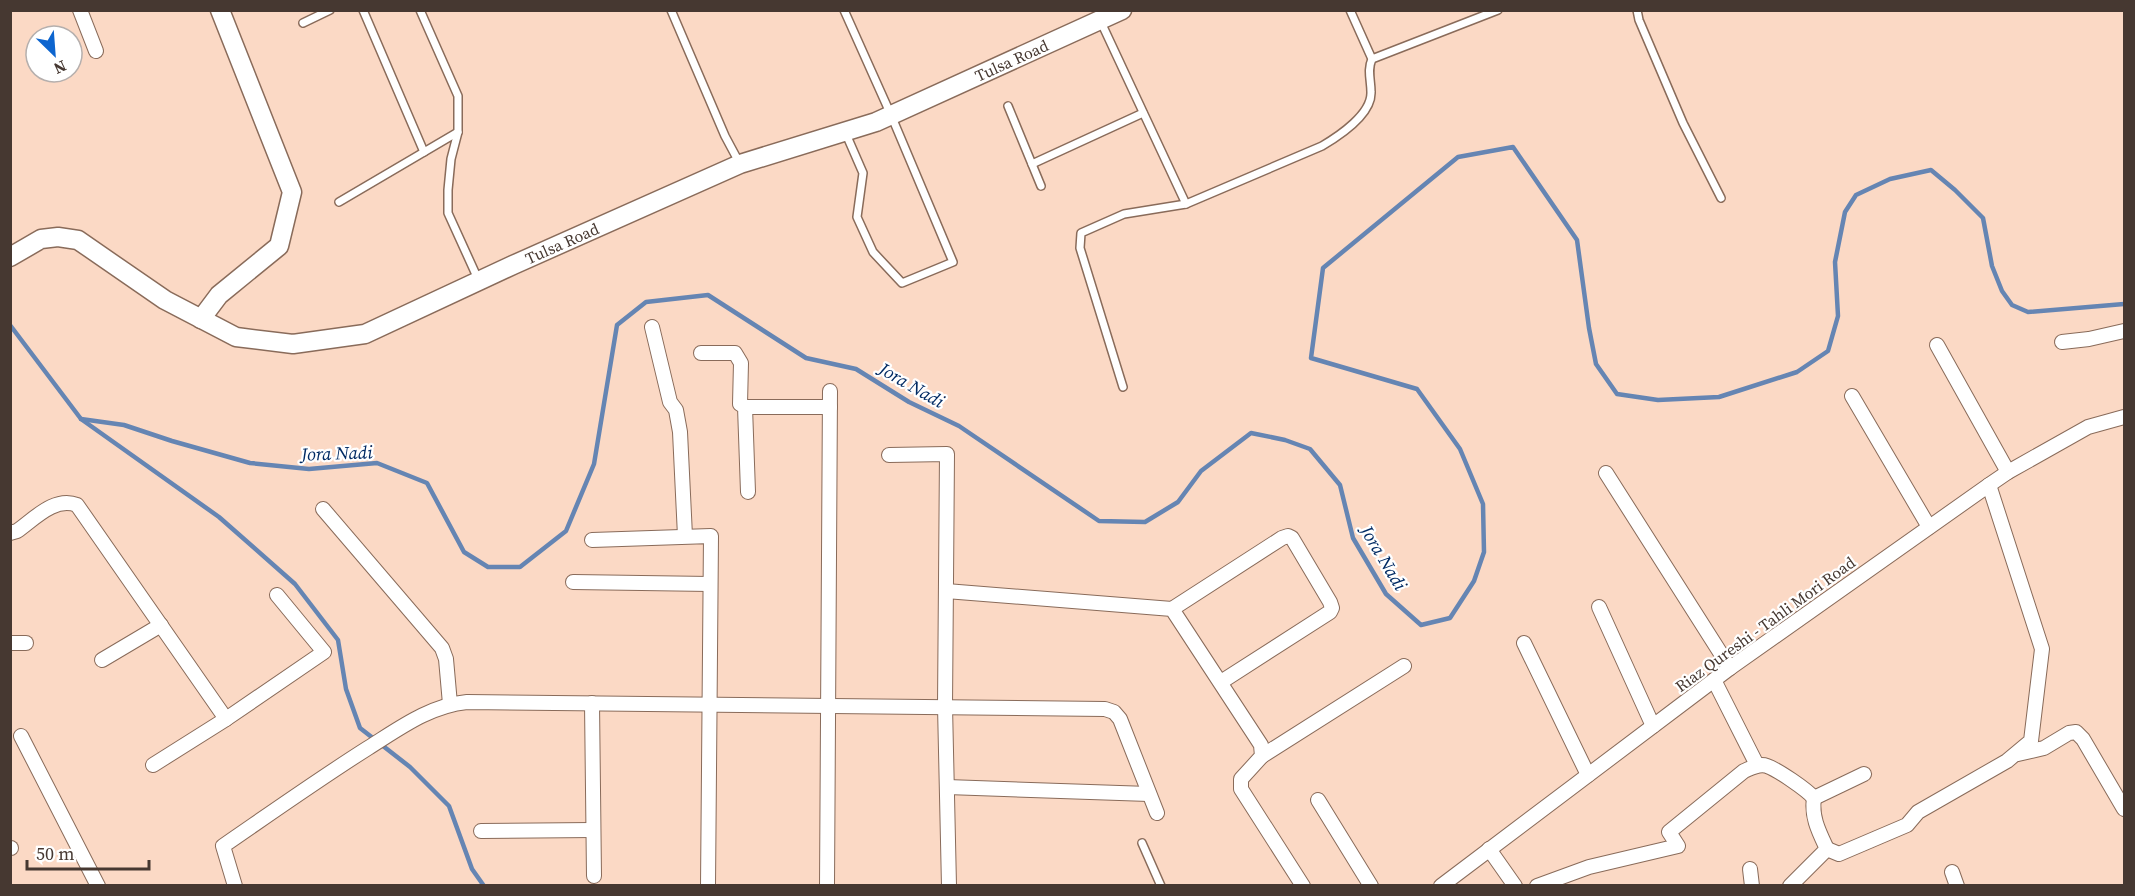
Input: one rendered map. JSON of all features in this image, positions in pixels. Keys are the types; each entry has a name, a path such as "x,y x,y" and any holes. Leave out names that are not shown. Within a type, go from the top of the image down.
{"street":[{"path":"80,10 96,51"},
{"path":"201,319 219,295 279,246 292,192 220,10"},
{"name":"Tulsa Road","path":"10,257 40,239 58,237 78,240 165,300 236,337 293,345 365,334 740,164 891,115 1122,10"},
{"path":"652,327 670,402 676,410 678,421 685,536"},
{"path":"2062,342 2124,331"},
{"path":"1937,345 2008,472"},
{"path":"701,353 735,353 739,357 741,363 740,404 745,407 830,407"},
{"path":"827,885 830,391"},
{"path":"1852,396 1929,527"},
{"path":"745,407 748,492"},
{"name":"Riaz Qureshi - Tahli Mori Road","path":"1441,885 1730,668 1989,485 2088,427 2124,417"},
{"path":"889,455 948,454 945,706 950,885"},
{"path":"1606,473 1730,668"},
{"path":"1814,798 1812,809 1827,849 1839,854 1907,825 1918,812 2018,754 2031,741 2042,649 1989,485"},
{"path":"10,533 17,531 56,503 69,502 77,506 226,719"},
{"path":"323,509 442,648 446,659 450,704"},
{"path":"592,540 711,536 708,885"},
{"path":"946,591 1173,609 1281,538 1287,536 1292,538 1332,608 1330,612 1221,682"},
{"path":"573,582 710,584"},
{"path":"153,765 226,719 324,652 277,595"},
{"path":"1599,607 1653,726"},
{"path":"1173,609 1261,746 1262,756"},
{"path":"102,660 162,625"},
{"path":"10,643 26,642"},
{"path":"1524,643 1588,775"},
{"path":"1304,885 1241,789 1240,779 1262,756 1404,666"},
{"path":"1714,680 1757,765"},
{"path":"235,885 223,846 335,769 422,714 450,704 467,702 1105,709 1114,712 1120,719 1157,813"},
{"path":"592,703 594,876"},
{"path":"2018,754 2044,748 2069,733 2076,732 2083,739 2124,809"},
{"path":"21,736 98,885"},
{"path":"1537,885 1589,867 1678,846 1669,831 1744,771 1757,765 1766,765 1808,791 1814,798"},
{"path":"1814,798 1864,774"},
{"path":"947,787 1149,794"},
{"path":"1318,801 1371,885"},
{"path":"481,831 593,830"},
{"path":"1490,849 1515,885"},
{"path":"1790,885 1827,849"},
{"path":"1750,869 1752,885"}],"lane":[{"path":"303,23 330,10"},
{"path":"363,10 424,152"},
{"path":"420,10 458,96 458,132 451,159 448,213 479,281"},
{"path":"671,10 725,136 740,164"},
{"path":"844,10 953,262 903,283 873,252 857,217 863,173 845,131"},
{"path":"1123,387 1080,248 1081,233 1124,214 1186,204 1322,146 1340,135 1364,111 1371,98 1369,67 1372,59 1350,10"},
{"path":"1372,59 1498,10"},
{"path":"1637,10 1639,20 1683,123 1721,198"},
{"path":"1100,20 1186,204"},
{"path":"1008,106 1041,186"},
{"path":"1032,164 1143,113"},
{"path":"339,202 458,132"},
{"path":"1142,843 1161,885"}],"waterway":[{"name":"Jora Nadi","path":"81,419 124,425 250,463 309,469 377,463 427,483 464,552 488,567 520,567 566,531 594,464 617,325 646,302 708,295 806,358 856,369 909,402 959,426 1099,521 1145,522 1178,502 1201,471 1251,433 1285,440 1310,449 1340,485 1353,538 1386,594 1421,625 1450,618 1474,581 1484,552 1483,504 1460,449 1417,389 1311,358 1323,268 1458,157 1513,147 1577,240 1596,364 1617,394 1658,400 1719,397 1797,372 1828,351 1838,316 1835,262 1845,212 1856,195 1890,179 1931,170 1983,218 1992,266 2002,291 2012,305 2028,312 2124,304"},
{"path":"10,325 81,419 219,517 295,584 338,640 346,689 360,728 410,767 449,806 472,869 484,886"}]}
